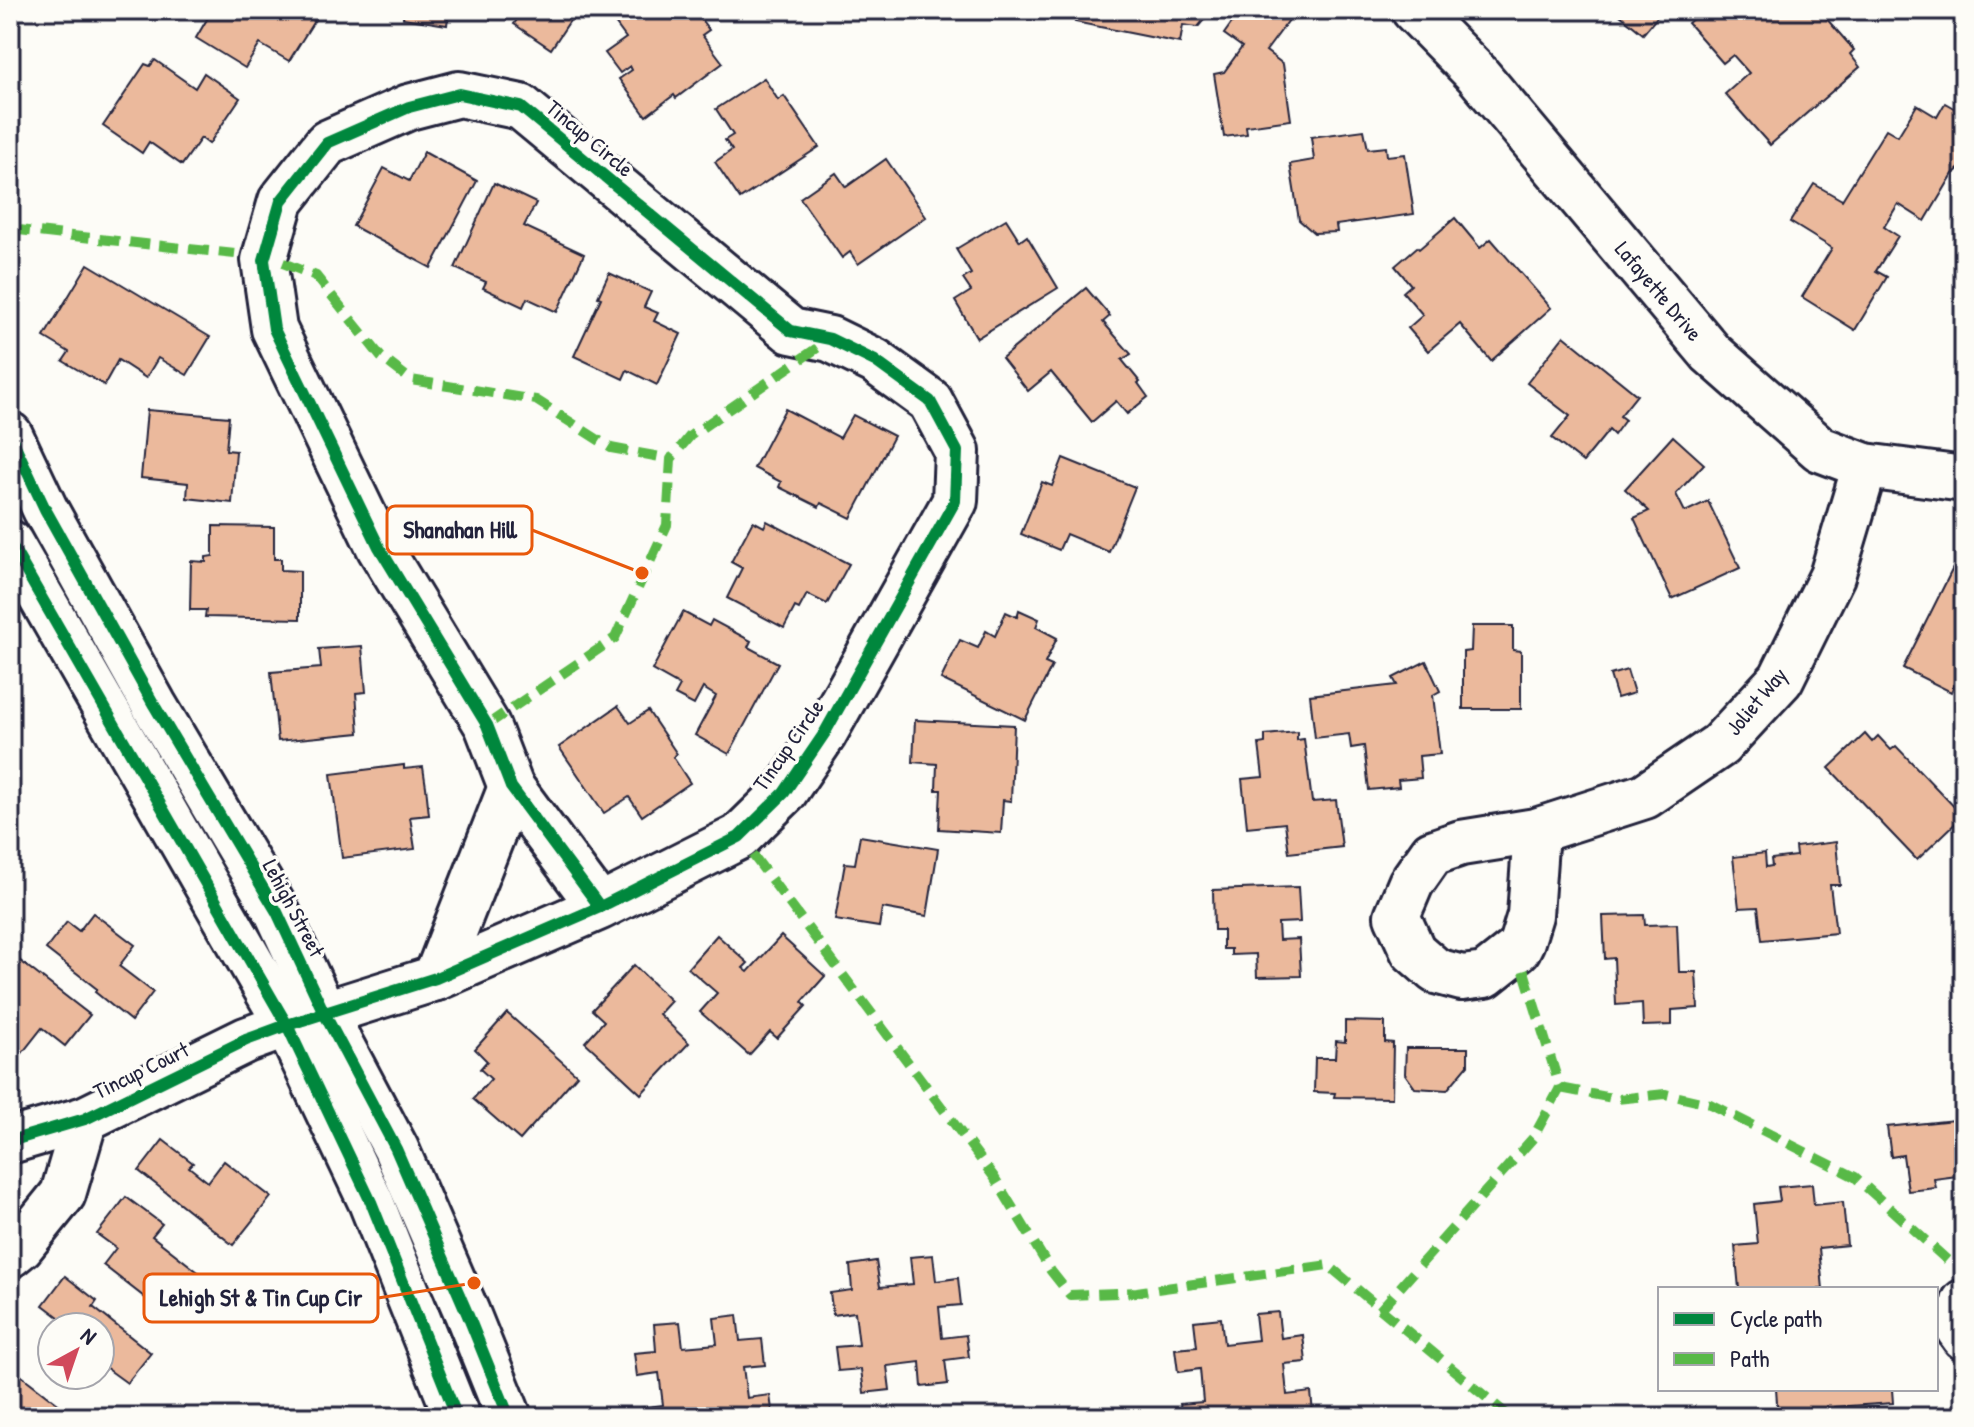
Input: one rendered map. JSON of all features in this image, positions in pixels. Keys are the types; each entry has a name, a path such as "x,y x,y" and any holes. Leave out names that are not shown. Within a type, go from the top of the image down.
{"street":[{"name":"Lafayette Drive","path":"1414,10 1477,74 1711,353 1820,449 1865,466 1964,479"},
{"name":"Tincup Circle","path":"305,1019 436,978 600,907 739,837 784,793 824,734 955,501 957,451 930,401 875,361 830,339 791,331 521,107 459,94 409,107 327,143 281,201 264,260 274,329 379,547 487,725 511,787 600,907"},
{"name":"Lehigh Street","path":"10,435 27,517 154,705 277,912 305,1019 371,1202 457,1417"},
{"name":"Joliet Way","path":"1536,831 1645,796 1720,745 1781,679 1832,576 1865,466"},
{"name":"Lehigh Street","path":"10,543 305,1019 396,1149 509,1417"},
{"path":"436,978 511,787"},
{"name":"Tincup Court","path":"10,1141 85,1119 246,1040 305,1019"},
{"name":"Tincup Court","path":"10,1255 21,1246 63,1194 85,1119"},
{"path":"1964,1302 1959,1330 1964,1337"}],"building":[{"path":"203,10 314,10 319,13 289,61 260,44 245,68 196,38 210,14"},
{"path":"404,10 449,10 447,25 403,18"},
{"path":"513,10 577,10 551,49 514,24 520,15"},
{"path":"694,10 709,30 702,35 723,63 646,116 619,79 632,70 630,66 620,73 605,53 626,38 607,12"},
{"path":"1078,10 1209,10 1198,27 1183,25 1180,43 1075,22"},
{"path":"1241,10 1274,10 1289,20 1266,51 1283,64 1291,120 1246,126 1247,134 1224,137 1214,74 1224,72 1242,47 1224,34"},
{"path":"1614,10 1663,10 1643,34"},
{"path":"1703,10 1819,10 1854,50 1850,54 1860,67 1770,145 1725,94 1749,73 1733,55 1723,63 1688,23"},
{"path":"155,60 195,88 204,73 240,98 209,144 201,138 182,165 149,142 142,153 103,126 145,64 150,66"},
{"path":"764,78 778,100 784,96 819,147 740,199 715,162 732,150 725,140 733,135 716,109"},
{"path":"1945,103 1964,114 1964,164 1953,174 1925,221 1898,204 1884,227 1898,236 1876,271 1887,277 1855,330 1802,297 1832,248 1790,222 1814,184 1842,200 1886,129 1898,136 1917,105 1937,117"},
{"path":"1364,130 1368,149 1386,147 1387,156 1405,154 1414,214 1336,225 1337,232 1314,233 1299,220 1290,164 1314,160 1311,137"},
{"path":"424,152 477,181 431,268 353,226 384,168 409,181"},
{"path":"886,159 926,217 858,264 850,252 842,258 800,198 836,173 846,187"},
{"path":"494,183 536,203 524,226 584,254 557,312 527,298 523,307 483,288 486,282 455,268"},
{"path":"1455,218 1480,248 1491,239 1551,308 1491,361 1460,324 1428,351 1408,328 1423,315 1403,292 1411,285 1395,266"},
{"path":"1006,219 1020,241 1027,236 1058,288 977,338 955,301 971,291 963,279 971,274 956,249"},
{"path":"88,264 210,337 187,375 158,358 146,378 118,360 104,385 63,361 69,352 44,337"},
{"path":"609,273 651,292 644,307 658,313 654,321 681,334 657,385 627,370 623,379 574,356"},
{"path":"1086,288 1110,316 1103,322 1131,354 1122,360 1148,397 1127,414 1116,401 1092,422 1051,372 1028,391 1002,358"},
{"path":"1564,336 1637,395 1620,416 1625,420 1614,435 1609,430 1583,462 1552,438 1570,416 1527,383"},
{"path":"785,409 840,438 853,415 894,436 851,518 821,503 819,507 779,487 781,482 754,468"},
{"path":"147,410 229,417 226,450 236,451 232,503 187,498 188,483 141,478"},
{"path":"1673,436 1704,464 1676,494 1685,512 1708,501 1740,568 1672,599 1634,518 1649,511 1625,489"},
{"path":"1063,458 1135,487 1109,552 1066,534 1059,550 1021,534 1042,482 1052,486"},
{"path":"753,521 764,527 767,521 849,564 827,604 807,594 799,609 795,607 784,628 727,598 742,568 731,562"},
{"path":"213,526 274,527 274,559 281,559 281,570 300,571 300,619 205,617 206,610 190,610 191,561 206,562 206,557 213,556"},
{"path":"1955,564 1964,569 1964,666 1951,692 1903,668"},
{"path":"1019,610 1039,619 1036,627 1057,638 1045,663 1052,666 1025,720 941,679 960,640 978,648 986,631 995,636 1006,612 1017,617"},
{"path":"683,612 709,626 712,620 751,641 748,647 778,663 729,754 695,735 716,696 703,688 694,705 675,695 680,686 652,670"},
{"path":"1472,626 1513,626 1513,650 1521,651 1521,709 1463,709 1463,652 1471,651"},
{"path":"362,646 366,692 356,693 359,733 278,741 271,672 321,668 319,649"},
{"path":"1426,661 1440,691 1433,695 1440,754 1419,756 1421,778 1398,780 1399,787 1369,790 1364,746 1351,748 1349,734 1315,738 1310,695 1397,685 1393,678"},
{"path":"1627,670 1634,693 1617,698 1610,675"},
{"path":"618,706 630,723 648,711 677,754 673,757 690,783 642,816 629,797 604,813 559,747"},
{"path":"915,720 1014,725 1011,801 1003,800 1001,833 939,829 941,790 936,790 937,764 913,762"},
{"path":"1297,732 1297,740 1304,739 1312,802 1336,800 1342,847 1289,853 1285,823 1247,827 1242,779 1263,777 1259,744 1265,743 1265,735"},
{"path":"1865,734 1872,742 1878,736 1891,750 1896,746 1963,816 1917,860 1829,768"},
{"path":"404,765 404,769 423,767 426,787 429,815 410,817 415,849 342,858 331,774"},
{"path":"860,836 938,849 927,916 882,908 879,927 835,920 845,863 855,864"},
{"path":"1836,842 1840,885 1830,885 1836,933 1762,940 1758,907 1739,908 1733,857 1765,853 1766,867 1772,866 1771,859 1796,856 1795,847"},
{"path":"1298,887 1300,922 1278,923 1279,940 1299,939 1301,976 1257,977 1256,954 1231,955 1231,949 1223,949 1223,930 1214,930 1213,890"},
{"path":"93,913 135,945 119,966 153,992 131,1021 95,992 97,989 46,949 67,922 79,931"},
{"path":"1644,915 1645,925 1677,924 1679,972 1696,972 1698,1008 1672,1010 1672,1025 1643,1026 1642,1003 1616,1005 1614,958 1605,959 1603,916"},
{"path":"717,935 748,963 743,968 748,972 781,936 825,976 802,1002 806,1006 777,1038 770,1032 749,1055 700,1012 717,993 688,968"},
{"path":"10,953 90,1015 65,1046 42,1028 19,1057 10,1050"},
{"path":"634,965 671,1001 659,1014 689,1043 641,1094 585,1042 604,1021 592,1010"},
{"path":"507,1013 577,1075 520,1140 473,1099 491,1079 480,1069 487,1061 475,1049"},
{"path":"1345,1021 1385,1022 1385,1042 1393,1043 1392,1098 1334,1097 1335,1093 1314,1092 1315,1058 1335,1058 1336,1041 1345,1042"},
{"path":"1406,1048 1468,1048 1468,1065 1447,1090 1415,1088 1405,1074"},
{"path":"1964,1119 1964,1175 1934,1179 1936,1188 1908,1191 1903,1155 1891,1157 1887,1127"},
{"path":"163,1140 193,1163 189,1167 208,1182 224,1161 271,1197 233,1245 139,1171"},
{"path":"1812,1184 1814,1205 1843,1202 1847,1245 1819,1248 1823,1287 1739,1287 1735,1246 1758,1244 1754,1204 1780,1201 1778,1187"},
{"path":"126,1197 162,1224 152,1236 198,1272 166,1314 103,1265 116,1248 97,1234"},
{"path":"933,1255 936,1281 958,1278 961,1305 939,1307 942,1338 966,1335 969,1357 945,1360 948,1384 922,1387 920,1362 887,1366 890,1390 864,1393 861,1369 838,1371 835,1347 859,1345 855,1312 833,1315 830,1293 852,1290 850,1265 876,1261 880,1287 913,1284 910,1257"},
{"path":"65,1276 97,1301 93,1307 98,1311 51,1311 43,1305"},
{"path":"1278,1312 1281,1338 1303,1335 1306,1362 1284,1364 1287,1395 1311,1392 1313,1414 1290,1417 1182,1417 1180,1404 1203,1402 1200,1369 1178,1372 1175,1349 1197,1347 1194,1321 1221,1318 1224,1344 1258,1340 1255,1314"},
{"path":"737,1315 740,1341 762,1339 765,1365 743,1367 747,1398 770,1395 773,1417 641,1417 639,1408 663,1405 659,1373 637,1376 634,1353 656,1351 654,1324 680,1322 683,1347 717,1344 714,1318"},
{"path":"116,1325 151,1353 127,1383 116,1375"},
{"path":"10,1367 36,1387 36,1391 41,1391 62,1407 54,1417 10,1417"},
{"path":"1776,1391 1892,1391 1893,1403 1835,1407 1836,1413 1778,1417"}],"marked path":[{"path":"10,229 235,254"},
{"path":"283,263 316,276 381,357 411,380 536,400 611,448 671,459"},
{"path":"487,725 615,638 667,525 671,459 690,436 830,339"},
{"path":"753,855 994,1177 1051,1271 1070,1295 1137,1292 1328,1265 1510,1417"},
{"path":"1380,1310 1533,1138 1560,1088 1523,968"},
{"path":"1560,1088 1618,1099 1665,1094 1710,1104 1855,1177 1947,1260"}],"cycle path":[{"path":"10,1141 85,1119 246,1040 436,978 600,907 739,837 784,793 824,734 955,501 957,451 930,401 875,361 830,339 791,331 521,107 459,94 409,107 327,143 281,201 264,260 274,329 379,547 487,725 511,787 600,907"},
{"path":"10,435 45,509 154,705 277,912 324,1013 396,1149 509,1417"},
{"path":"10,543 287,1025 371,1202 457,1417"}],"place":[{"name":"Shanahan Hill","path":"642,573"},
{"name":"Lehigh St & Tin Cup Cir","path":"474,1283"}]}
